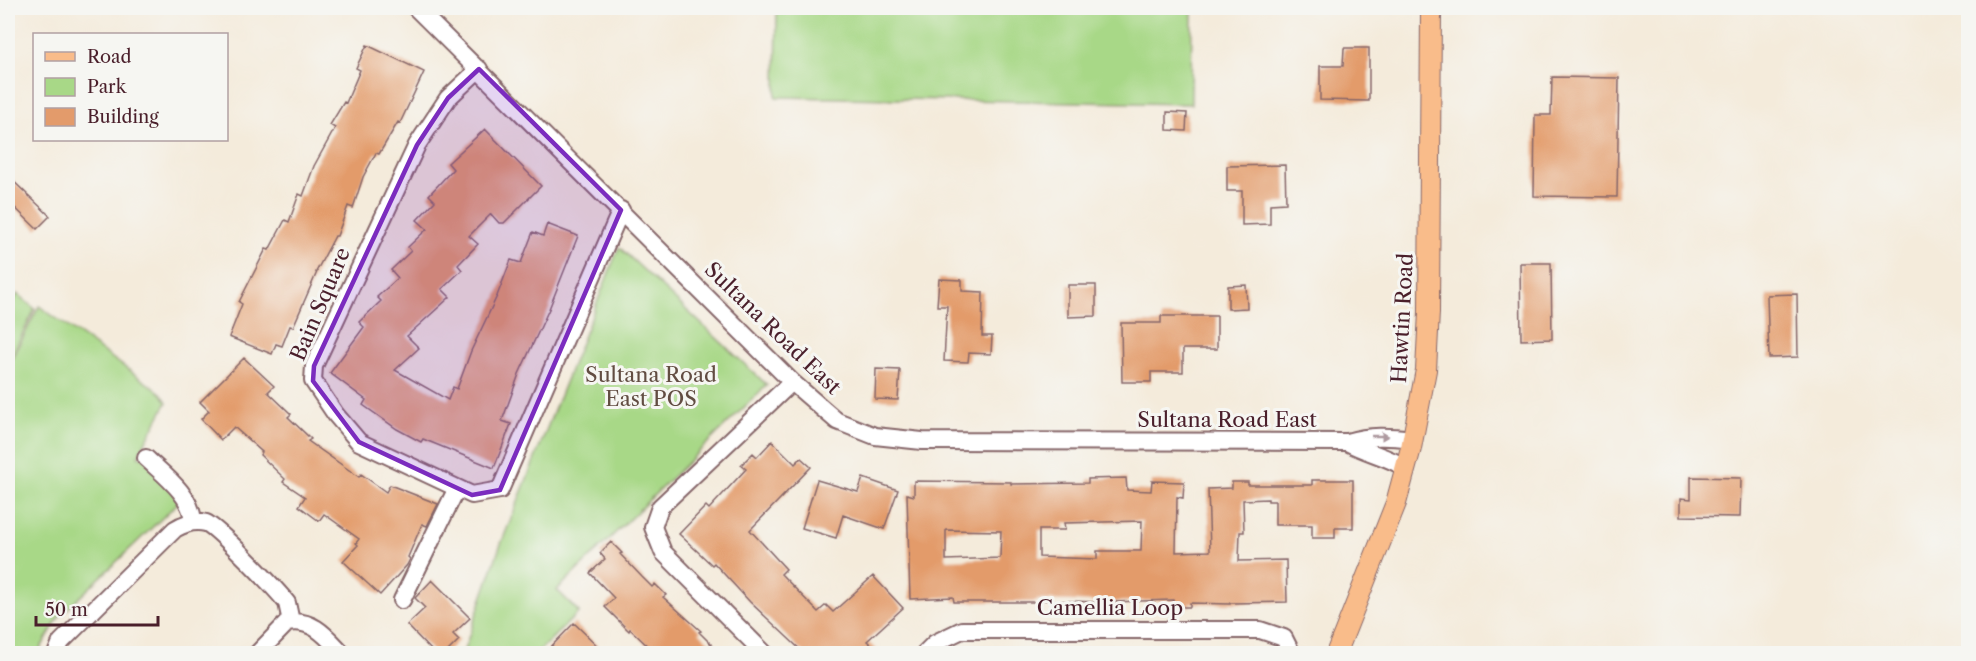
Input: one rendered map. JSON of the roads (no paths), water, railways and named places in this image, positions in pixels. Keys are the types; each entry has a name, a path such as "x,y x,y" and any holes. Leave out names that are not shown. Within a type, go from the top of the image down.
{"main road":[{"name":"Hawtin Road","path":"1336,654 1396,503 1413,439 1426,370 1429,312 1431,8"}],"street":[{"name":"Sultana Road East","path":"416,8 792,382 837,421 875,436 922,441 1347,442 1366,436 1413,439"},
{"name":"Bain Square","path":"479,69 448,98 417,145 314,366 313,381 336,415 359,442 472,495 500,490 621,210"},
{"path":"765,654 663,552 653,527 660,507 792,382"},
{"name":"Sultana Road East","path":"1347,442 1366,452 1392,459 1406,468"},
{"path":"146,458 181,492 191,509 193,522"},
{"path":"402,600 457,488"},
{"path":"56,654 61,642 175,529 185,523 193,522 215,528 283,597 290,610 287,623 257,654"},
{"path":"287,623 302,622 317,628 343,654"},
{"name":"Camellia Loop","path":"924,654 935,643 962,630 1260,630 1284,638 1292,654"}],"park label":[{"name":"Sultana Road East POS","path":"651,386"}]}
